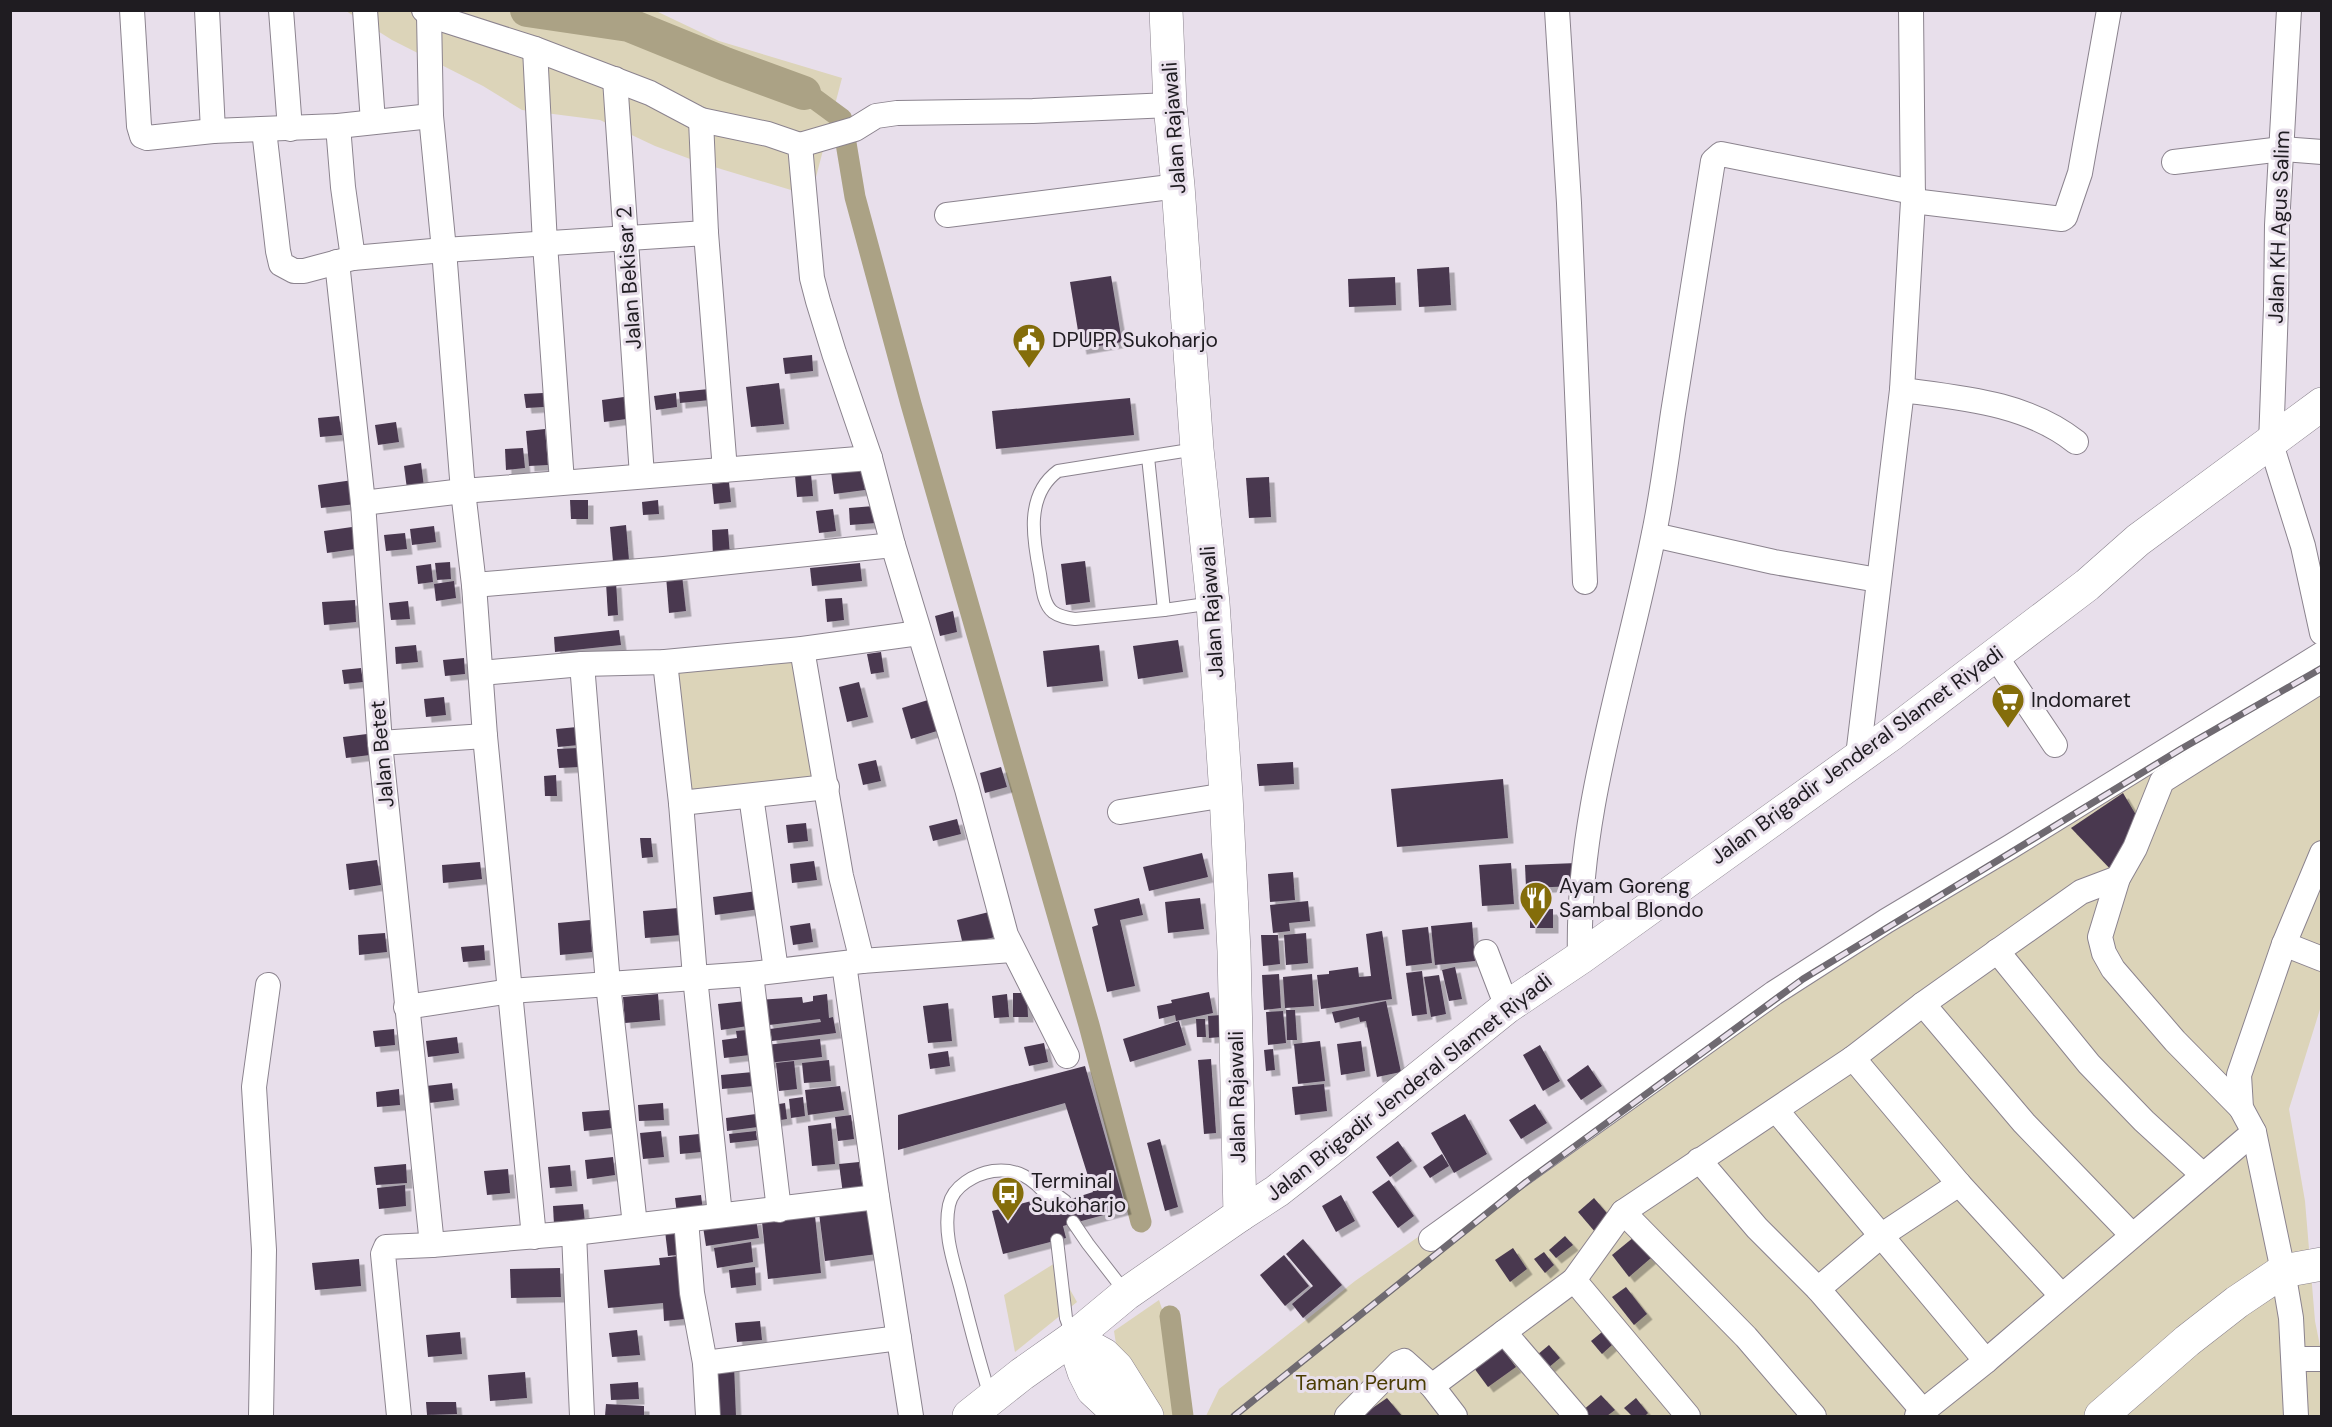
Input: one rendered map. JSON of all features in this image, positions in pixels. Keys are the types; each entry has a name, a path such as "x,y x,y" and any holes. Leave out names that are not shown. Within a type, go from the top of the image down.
{"main road":[{"name":"Jalan Rajawali","path":"1166,10 1170,105 1197,449 1213,603 1226,795 1234,951 1240,1215"},
{"name":"Jalan Brigadir Jenderal Slamet Riyadi","path":"980,1408 1022,1374 1073,1338 1115,1303 1276,1191 1507,1007 1580,958 1890,735 2087,585 2138,540 2271,444 2322,404"},
{"path":"2101,1416 2212,1321 2283,1271 2322,1264"},
{"path":"1115,1303 1109,1346 1117,1368 1147,1416"},
{"path":"1073,1338 1104,1355 1117,1368"},
{"path":"1073,1338 1084,1372 1093,1390 1121,1416"},
{"path":"1022,1374 1075,1383 1093,1390"}],"street":[{"path":"132,10 139,126 142,136 147,138 213,131 339,126 430,116"},
{"path":"207,10 213,131"},
{"path":"281,10 290,129"},
{"path":"365,10 373,122"},
{"path":"1557,10 1569,203 1585,582"},
{"path":"1858,756 1902,390 1913,197 1911,10"},
{"path":"1580,958 1579,925 1584,870 1600,760 1634,629 1654,535 1713,161 1721,154 1913,197 2062,219 2065,217 2080,173 2109,10"},
{"name":"Jalan KH Agus Salim","path":"2289,10 2277,225 2271,444 2302,546 2322,633"},
{"path":"534,1237 485,736 474,585 463,490 444,250 430,116 427,13 535,49 650,93 701,120 768,134 800,145 831,134 855,129 876,116 897,113 1010,112 1170,105"},
{"path":"535,49 544,244 562,482"},
{"name":"Jalan Bekisar 2","path":"615,80 642,476"},
{"path":"701,120 706,232 725,470"},
{"name":"Jalan Betet","path":"339,126 344,187 345,260 380,743 432,1245"},
{"path":"264,130 278,251 281,264 294,271 304,271 345,260 444,250 706,232"},
{"path":"800,145 812,278 834,353 870,458 893,545 964,777 1001,921 1012,950 1067,1056"},
{"path":"2174,162 2282,149 2322,152"},
{"path":"947,215 1178,186"},
{"path":"1902,390 1987,402 2004,407 2059,428 2076,442"},
{"path":"363,503 463,490 870,458"},
{"path":"1654,535 1807,569 1878,580"},
{"path":"474,585 684,567 893,545"},
{"path":"481,673 582,664 665,662 802,649 920,633"},
{"path":"802,649 842,876 877,1197 911,1416"},
{"path":"1994,654 2055,745"},
{"path":"1431,1239 1784,987 1886,921 2322,654"},
{"path":"665,662 681,803 695,977 720,1215"},
{"path":"582,664 608,984 634,1225"},
{"path":"2296,1416 2291,1318 2254,1132 2241,1108 2175,1041 2108,961 2100,937 2118,878 2135,848 2163,781 2322,680"},
{"path":"380,743 485,736"},
{"path":"681,803 827,787"},
{"path":"1120,812 1226,795"},
{"path":"751,796 776,970"},
{"path":"2241,1108 2238,1092 2239,1075 2284,944 2322,853"},
{"path":"1432,1386 1574,1280 1623,1212 1853,1058 1923,1004 2081,892 2118,878"},
{"path":"2284,944 2322,959"},
{"path":"406,1006 510,991 751,974 853,962 1012,950"},
{"path":"1997,951 2089,1064 2144,1121 2203,1175"},
{"path":"1486,952 1507,1007"},
{"path":"751,974 779,1210"},
{"path":"261,1416 264,1250 254,1087 268,985"},
{"path":"1923,1004 2024,1123 2132,1235"},
{"path":"1853,1058 1959,1184 2061,1295"},
{"path":"1776,1110 1986,1361"},
{"path":"1699,1160 1757,1228 1818,1288 1920,1414 1986,1361 2254,1132"},
{"path":"1818,1288 1882,1235 1959,1184"},
{"path":"399,1416 383,1251 388,1246 432,1245 574,1233 877,1197"},
{"path":"1623,1212 1746,1337 1814,1416"},
{"path":"686,1220 692,1293 705,1363 708,1416"},
{"path":"574,1233 582,1416"},
{"path":"1574,1280 1688,1416"},
{"path":"1504,1332 1576,1416"},
{"path":"705,1363 900,1338"},
{"path":"2294,1359 2322,1359"},
{"path":"1347,1416 1399,1363 1404,1361 1432,1386 1455,1416"}],"lane":[{"path":"1197,449 1058,471 1049,477 1041,489 1035,508 1033,536 1046,601 1052,612 1062,617 1075,619 1213,603"},
{"path":"1148,457 1164,610"},
{"path":"980,1408 948,1239 949,1203 966,1181 988,1172 1002,1170 1030,1178 1050,1188 1065,1201"},
{"path":"1030,1178 1047,1197"},
{"path":"1073,1222 1088,1244 1115,1303"},
{"path":"1057,1240 1066,1318 1073,1338"}],"green space":[{"path":"346,11 656,11 719,41 842,78 811,196 701,163 655,146 600,120 522,110 483,86 392,40"},
{"name":"Taman Perum","path":"2321,644 2321,1006 2289,1109 2305,1201 2315,1321 2321,1351 2321,1416 1206,1416 1219,1389 1355,1281 1620,1096"},
{"path":"808,654 827,787 681,803 665,662"},
{"path":"1055,1263 1077,1302 1015,1352 1004,1295"},
{"path":"1159,1300 1166,1321 1178,1416 1153,1416 1118,1357 1114,1331"}],"building":[{"path":"1449,267 1451,305 1419,307 1417,269"},
{"path":"1111,276 1122,342 1081,349 1070,282"},
{"path":"1395,277 1396,305 1349,307 1348,279"},
{"path":"812,355 813,371 785,374 783,358"},
{"path":"779,383 784,424 751,427 746,387"},
{"path":"709,389 710,400 680,403 679,392"},
{"path":"543,393 544,407 526,408 524,394"},
{"path":"676,393 677,407 656,410 654,396"},
{"path":"631,396 634,418 604,422 602,400"},
{"path":"1130,398 1134,435 996,449 992,411"},
{"path":"339,416 342,435 320,437 318,418"},
{"path":"396,422 399,442 378,445 375,425"},
{"path":"545,429 548,465 529,466 526,431"},
{"path":"523,448 525,468 506,470 505,449"},
{"path":"421,463 424,487 407,489 404,466"},
{"path":"862,469 865,490 834,494 831,472"},
{"path":"811,474 813,496 797,497 795,476"},
{"path":"1269,477 1271,517 1249,518 1246,478"},
{"path":"353,480 356,504 321,508 318,485"},
{"path":"729,482 731,502 714,504 712,484"},
{"path":"570,500 588,500 588,519 571,519"},
{"path":"658,500 659,514 643,515 642,502"},
{"path":"874,506 876,523 850,525 849,508"},
{"path":"833,509 836,531 819,533 816,511"},
{"path":"626,525 629,560 613,562 610,527"},
{"path":"434,526 436,542 412,545 410,529"},
{"path":"352,527 355,549 327,553 324,531"},
{"path":"728,529 730,556 713,557 712,530"},
{"path":"405,533 407,549 386,551 384,535"},
{"path":"1085,561 1090,602 1066,605 1061,564"},
{"path":"450,562 451,579 437,580 435,563"},
{"path":"860,563 862,581 812,586 810,568"},
{"path":"431,564 433,582 418,584 416,566"},
{"path":"682,575 686,611 669,613 666,576"},
{"path":"454,581 456,598 436,601 434,584"},
{"path":"616,582 618,615 608,616 606,583"},
{"path":"842,598 844,620 827,622 825,599"},
{"path":"355,600 356,622 324,625 322,602"},
{"path":"408,601 410,619 391,620 389,603"},
{"path":"953,611 957,632 940,636 935,616"},
{"path":"619,630 621,645 555,652 554,637"},
{"path":"1178,640 1183,672 1138,679 1133,646"},
{"path":"416,645 418,662 396,664 395,647"},
{"path":"1099,645 1103,681 1047,687 1043,651"},
{"path":"881,652 884,672 871,674 867,654"},
{"path":"464,658 465,674 445,676 443,660"},
{"path":"361,668 363,682 344,684 342,670"},
{"path":"859,682 868,717 847,722 839,687"},
{"path":"444,697 446,715 426,717 424,699"},
{"path":"928,700 937,731 911,739 902,708"},
{"path":"577,727 579,745 558,747 556,729"},
{"path":"367,734 370,755 346,758 343,737"},
{"path":"578,748 580,767 559,768 557,749"},
{"path":"876,760 881,781 863,785 858,764"},
{"path":"1293,762 1294,784 1259,786 1257,764"},
{"path":"1001,767 1007,787 985,793 980,773"},
{"path":"556,775 557,796 545,796 544,776"},
{"path":"1503,779 1508,838 1397,847 1391,789"},
{"path":"2123,793 2142,825 2117,876 2071,828"},
{"path":"957,819 961,834 933,841 929,826"},
{"path":"806,823 808,841 788,843 786,825"},
{"path":"640,838 651,838 653,857 642,858"},
{"path":"1202,853 1208,877 1149,891 1143,867"},
{"path":"377,860 381,885 349,890 346,864"},
{"path":"814,861 817,880 792,883 790,864"},
{"path":"480,862 482,879 443,883 442,865"},
{"path":"1511,863 1514,904 1482,906 1479,865"},
{"path":"1577,863 1578,886 1526,888 1525,865"},
{"path":"1293,872 1295,900 1270,902 1268,874"},
{"path":"757,891 760,909 715,915 713,897"},
{"path":"1139,898 1143,915 1120,920 1135,986 1107,992 1092,927 1098,925 1094,909"},
{"path":"1200,898 1204,929 1168,933 1165,902"},
{"path":"1308,901 1310,921 1289,923 1290,931 1273,933 1270,905"},
{"path":"678,908 681,935 645,938 643,911"},
{"path":"1553,909 1553,928 1530,928 1530,910"},
{"path":"989,912 995,937 963,945 957,920"},
{"path":"590,920 592,952 560,955 558,923"},
{"path":"1472,922 1475,961 1435,965 1431,926"},
{"path":"810,923 813,942 793,945 790,926"},
{"path":"1428,927 1432,963 1406,966 1402,930"},
{"path":"1382,931 1392,999 1321,1009 1317,975 1358,967 1359,977 1371,976 1366,934"},
{"path":"385,933 387,952 359,955 358,935"},
{"path":"1306,933 1308,963 1286,965 1284,935"},
{"path":"1261,935 1278,935 1280,964 1263,966"},
{"path":"484,945 485,960 463,962 461,947"},
{"path":"1455,967 1462,999 1449,1001 1442,970"},
{"path":"1422,971 1427,1014 1412,1016 1406,973"},
{"path":"1279,974 1281,1008 1264,1010 1262,975"},
{"path":"1312,974 1314,1006 1285,1008 1283,977"},
{"path":"1439,975 1446,1014 1431,1017 1424,977"},
{"path":"1209,992 1213,1013 1176,1021 1175,1015 1159,1019 1157,1006 1172,1003 1171,1000"},
{"path":"1013,993 1027,993 1028,1017 1013,1017"},
{"path":"658,994 660,1020 625,1023 623,997"},
{"path":"827,994 829,1018 833,1017 836,1033 772,1041 770,1029 821,1022 820,1019 769,1025 758,1000 802,997 803,1003 813,1001 813,996"},
{"path":"1007,994 1009,1017 994,1018 992,996"},
{"path":"746,1001 748,1026 721,1030 718,1004"},
{"path":"1386,1001 1401,1072 1377,1077 1366,1021 1360,1022 1359,1017 1335,1023 1332,1012"},
{"path":"948,1003 952,1041 928,1043 923,1006"},
{"path":"1286,1010 1295,1010 1297,1040 1287,1040"},
{"path":"1283,1011 1286,1043 1268,1045 1266,1012"},
{"path":"1221,1015 1221,1037 1209,1038 1208,1016"},
{"path":"1196,1019 1205,1019 1206,1037 1197,1037"},
{"path":"1179,1021 1186,1045 1130,1062 1123,1039"},
{"path":"394,1029 395,1045 375,1047 373,1031"},
{"path":"747,1030 750,1055 724,1058 722,1040 737,1038 736,1031"},
{"path":"457,1037 459,1053 428,1057 426,1041"},
{"path":"820,1039 822,1057 768,1063 766,1045"},
{"path":"1320,1041 1325,1081 1298,1084 1294,1044"},
{"path":"1361,1041 1365,1071 1341,1075 1337,1044"},
{"path":"1044,1043 1048,1062 1029,1066 1024,1047"},
{"path":"1540,1045 1560,1081 1543,1091 1523,1055"},
{"path":"1273,1049 1275,1070 1266,1071 1264,1050"},
{"path":"948,1051 950,1066 930,1069 928,1054"},
{"path":"1211,1059 1216,1133 1204,1134 1198,1060"},
{"path":"829,1060 831,1081 804,1083 802,1063"},
{"path":"794,1061 797,1089 779,1091 776,1063"},
{"path":"1588,1065 1602,1086 1581,1100 1567,1080"},
{"path":"1085,1066 1126,1209 1063,1226 1066,1238 1003,1254 992,1211 1055,1195 1065,1201 1093,1192 1065,1103 898,1150 898,1115"},
{"path":"753,1072 754,1086 722,1089 721,1075"},
{"path":"452,1083 454,1100 429,1103 426,1086"},
{"path":"1324,1084 1327,1111 1295,1115 1292,1087"},
{"path":"840,1086 844,1110 808,1115 805,1090"},
{"path":"399,1089 400,1105 377,1107 376,1092"},
{"path":"803,1097 805,1116 791,1118 789,1099"},
{"path":"663,1103 664,1120 639,1121 638,1105"},
{"path":"785,1103 787,1119 775,1121 773,1105"},
{"path":"1535,1104 1547,1123 1521,1139 1509,1120"},
{"path":"610,1110 612,1128 584,1131 582,1112"},
{"path":"756,1114 758,1127 727,1131 726,1118"},
{"path":"1465,1114 1487,1154 1454,1173 1431,1133"},
{"path":"851,1115 854,1139 838,1141 835,1117"},
{"path":"831,1123 835,1164 812,1166 808,1126"},
{"path":"661,1131 664,1157 643,1159 640,1133"},
{"path":"756,1131 757,1140 730,1143 729,1134"},
{"path":"699,1134 701,1152 680,1154 679,1136"},
{"path":"1160,1139 1178,1207 1165,1211 1147,1143"},
{"path":"1398,1141 1412,1161 1390,1177 1376,1157"},
{"path":"1442,1154 1449,1166 1430,1178 1423,1167"},
{"path":"613,1157 615,1175 587,1179 585,1160"},
{"path":"859,1162 863,1191 843,1194 839,1164"},
{"path":"406,1164 407,1183 376,1185 374,1167"},
{"path":"570,1165 572,1186 550,1188 548,1167"},
{"path":"508,1169 510,1193 487,1195 484,1171"},
{"path":"1389,1180 1414,1216 1398,1228 1372,1192"},
{"path":"405,1185 406,1206 379,1209 377,1188"},
{"path":"701,1195 703,1211 677,1214 675,1198"},
{"path":"1341,1195 1355,1221 1336,1232 1322,1206"},
{"path":"1594,1198 1612,1219 1596,1233 1578,1212"},
{"path":"583,1204 585,1223 554,1225 553,1206"},
{"path":"871,1206 877,1254 825,1261 819,1213"},
{"path":"815,1216 821,1273 768,1279 762,1222"},
{"path":"756,1219 759,1238 706,1246 703,1227"},
{"path":"681,1229 684,1254 668,1256 665,1231"},
{"path":"1565,1236 1573,1245 1556,1258 1549,1250"},
{"path":"1634,1237 1651,1258 1629,1277 1612,1255"},
{"path":"1303,1239 1342,1285 1303,1318 1292,1304 1313,1286 1286,1254"},
{"path":"751,1242 753,1262 717,1268 714,1248"},
{"path":"1513,1248 1527,1269 1510,1282 1495,1260"},
{"path":"1544,1252 1554,1265 1545,1273 1534,1259"},
{"path":"1284,1255 1309,1286 1285,1306 1260,1275"},
{"path":"679,1256 685,1319 664,1321 663,1303 608,1308 604,1270 660,1265 659,1258"},
{"path":"359,1259 361,1286 315,1290 312,1263"},
{"path":"755,1267 756,1285 731,1288 729,1270"},
{"path":"560,1268 561,1297 511,1298 510,1269"},
{"path":"1626,1287 1647,1314 1634,1325 1612,1297"},
{"path":"760,1321 762,1340 737,1342 735,1323"},
{"path":"637,1330 640,1355 612,1357 609,1333"},
{"path":"460,1332 462,1354 428,1357 426,1335"},
{"path":"1602,1332 1612,1345 1602,1354 1591,1341"},
{"path":"1549,1345 1560,1358 1548,1368 1537,1355"},
{"path":"1501,1347 1516,1367 1488,1387 1474,1368"},
{"path":"734,1365 736,1416 711,1416 709,1366"},
{"path":"525,1372 527,1398 490,1401 488,1375"},
{"path":"638,1382 639,1399 611,1400 610,1384"},
{"path":"1601,1395 1615,1410 1607,1416 1587,1416 1582,1411"},
{"path":"1387,1398 1402,1416 1361,1416"},
{"path":"1636,1398 1648,1413 1645,1416 1632,1416 1624,1408"},
{"path":"426,1402 456,1402 457,1414 427,1415"},
{"path":"606,1404 644,1406 644,1416 605,1416"}],"waterway":[{"path":"527,10 629,25 804,93"},
{"path":"808,94 842,119 855,197 911,404 1089,1025 1141,1222"},
{"path":"1170,1316 1183,1416"}],"railway":[{"path":"1234,1416 1526,1182 1803,979 2181,749 2322,668"}],"place":[{"name":"DPUPR Sukoharjo","path":"1029,369"},
{"name":"Indomaret","path":"2008,729"},
{"name":"Ayam Goreng Sambal Blondo","path":"1536,927"},
{"name":"Terminal Sukoharjo","path":"1008,1222"}]}
